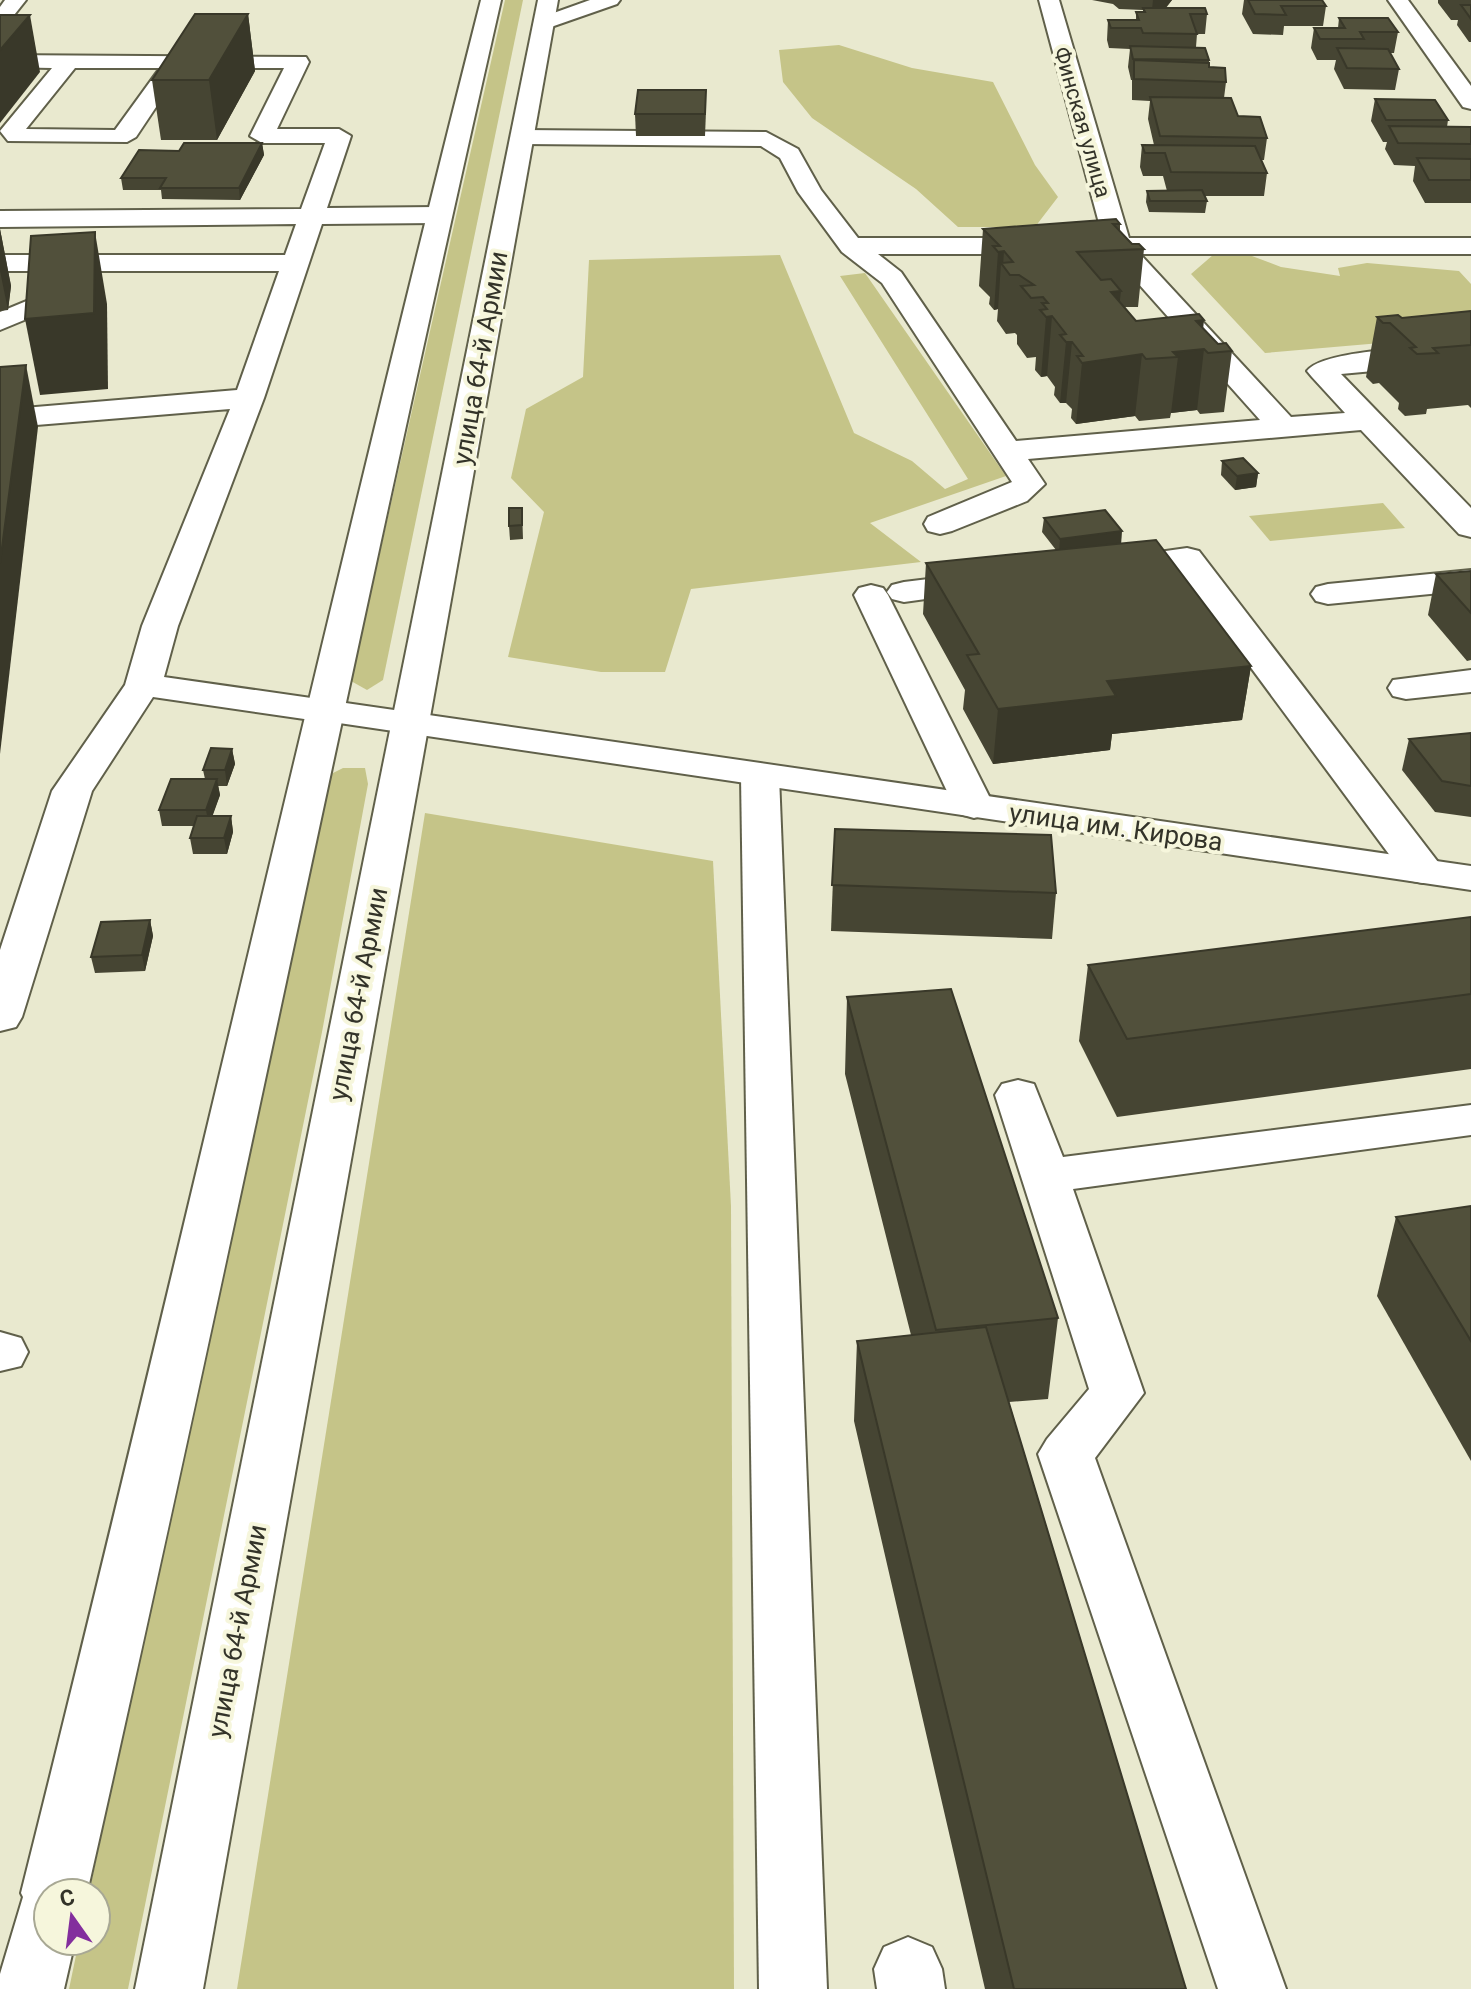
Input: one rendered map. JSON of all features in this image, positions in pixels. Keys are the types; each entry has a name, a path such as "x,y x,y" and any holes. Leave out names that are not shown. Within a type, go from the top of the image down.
{"main road":[{"path":"0,20 16,0"},
{"path":"58,1877 132,1572 438,215 491,0"},
{"path":"546,11 610,0"},
{"name":"Финская улица","path":"1049,0 1118,245"},
{"path":"1398,0 1471,102"},
{"name":"улица 64-й Армии","path":"169,1989 546,11"},
{"path":"0,61 298,62 262,136 339,136 249,398 160,626 143,685 72,791 0,1017"},
{"path":"69,61 12,131 16,136 119,137 128,132 175,62"},
{"path":"523,137 766,139 790,154 810,192 851,246 892,278 1029,484 1025,489 940,524"},
{"path":"0,219 438,215"},
{"path":"1118,245 1283,427"},
{"path":"851,246 1471,246"},
{"path":"0,322 137,262"},
{"path":"0,263 294,263"},
{"path":"1471,353 1344,364 1322,371 1471,527"},
{"path":"0,419 249,398"},
{"path":"1009,451 1367,420"},
{"path":"1077,571 1187,558 1423,871"},
{"path":"974,806 888,594 1014,579"},
{"path":"1328,594 1471,580"},
{"path":"1406,688 1471,681"},
{"name":"улица им. Кирова","path":"143,685 408,726 1471,878"},
{"path":"760,776 793,1989"},
{"path":"0,887 40,886"},
{"path":"1018,1095 1117,1393 1066,1454 1252,1989"},
{"path":"1045,1176 1471,1120"},
{"path":"30,1989 38,1957"}],"shaded area":[{"path":"505,0 523,0 383,680 367,690 351,681"},
{"path":"839,45 912,68 993,82 1035,165 1058,197 1035,227 958,227 916,189 812,118 783,82 779,50"},
{"path":"1244,253 1281,267 1340,276 1338,268 1367,263 1459,271 1471,284 1471,330 1462,336 1265,353 1191,274 1213,255"},
{"path":"780,255 854,433 912,461 945,489 968,479 840,276 865,273 1006,476 870,523 921,562 691,589 665,672 601,672 508,657 544,512 511,478 526,409 583,377 589,260"},
{"path":"1383,503 1405,528 1270,541 1249,516"},
{"path":"343,768 365,768 368,784 322,1032 128,1989 69,1989 76,1957 112,1957 112,1877 92,1877 331,774"},
{"path":"425,813 713,861 731,1206 734,1989 237,1989"}],"building":[{"path":"1248,0 1322,0 1326,6 1281,6 1286,15 1255,14"},
{"path":"1461,5 1471,5 1471,19"},
{"path":"1143,8 1205,8 1207,14 1190,14 1197,34 1143,33 1141,28 1111,28 1108,20 1139,20 1136,12 1145,12"},
{"path":"195,14 248,14 209,80 152,80"},
{"path":"0,15 30,15 0,50"},
{"path":"1339,18 1388,18 1398,32 1360,32 1364,39 1320,39 1314,28 1345,28"},
{"path":"1130,46 1205,48 1209,60 1133,59"},
{"path":"1337,48 1388,49 1399,69 1347,68"},
{"path":"1134,60 1209,63 1209,67 1225,68 1226,82 1134,79"},
{"path":"638,90 706,90 705,114 635,114"},
{"path":"1150,97 1231,98 1238,116 1260,117 1267,138 1160,136"},
{"path":"1375,99 1435,100 1448,120 1386,120"},
{"path":"1389,126 1471,127 1471,144 1398,143"},
{"path":"184,143 262,143 239,188 160,188 166,178 121,178 139,150 179,151"},
{"path":"1142,145 1255,146 1267,173 1171,172 1165,153 1145,153"},
{"path":"1417,158 1471,159 1471,180 1429,180"},
{"path":"1202,190 1207,201 1150,201 1147,191"},
{"path":"1116,219 1120,224 1113,224 1132,244 1139,244 1144,249 1077,252 1101,280 1111,279 1121,291 1111,292 1136,321 1199,314 1204,320 1196,321 1218,344 1226,343 1232,351 1208,353 1204,349 1173,352 1178,357 1146,359 1142,354 1082,363 1077,356 1083,356 1072,342 1066,342 1060,335 1066,334 1052,316 1046,317 1040,310 1047,309 1042,303 1048,303 1043,297 1031,298 1021,286 1034,285 1019,275 1010,275 1001,263 1013,262 1004,251 998,252 993,246 1000,246 983,229"},
{"path":"95,232 94,313 25,319 31,236"},
{"path":"1471,311 1471,345 1433,348 1438,353 1417,354 1410,348 1416,347 1390,323 1383,323 1377,317 1398,315 1402,318"},
{"path":"26,365 0,563 0,367"},
{"path":"1243,458 1258,473 1237,476 1222,461"},
{"path":"509,508 522,508 522,525 509,526"},
{"path":"1105,510 1122,531 1060,539 1044,518"},
{"path":"1156,540 1251,666 1107,681 1116,696 998,709 967,655 979,654 926,563"},
{"path":"1471,571 1471,613 1436,574"},
{"path":"1471,733 1471,786 1442,781 1409,739"},
{"path":"211,748 232,749 225,770 203,770"},
{"path":"171,779 217,779 206,810 159,810"},
{"path":"197,816 231,816 224,838 190,838"},
{"path":"835,829 1051,835 1056,893 832,885"},
{"path":"1471,917 1471,994 1127,1039 1088,965"},
{"path":"150,920 142,955 91,957 101,922"},
{"path":"951,989 1058,1318 936,1330 847,997"},
{"path":"1471,1206 1471,1341 1396,1217"},
{"path":"986,1327 1186,1989 1014,1989 857,1341"}]}
